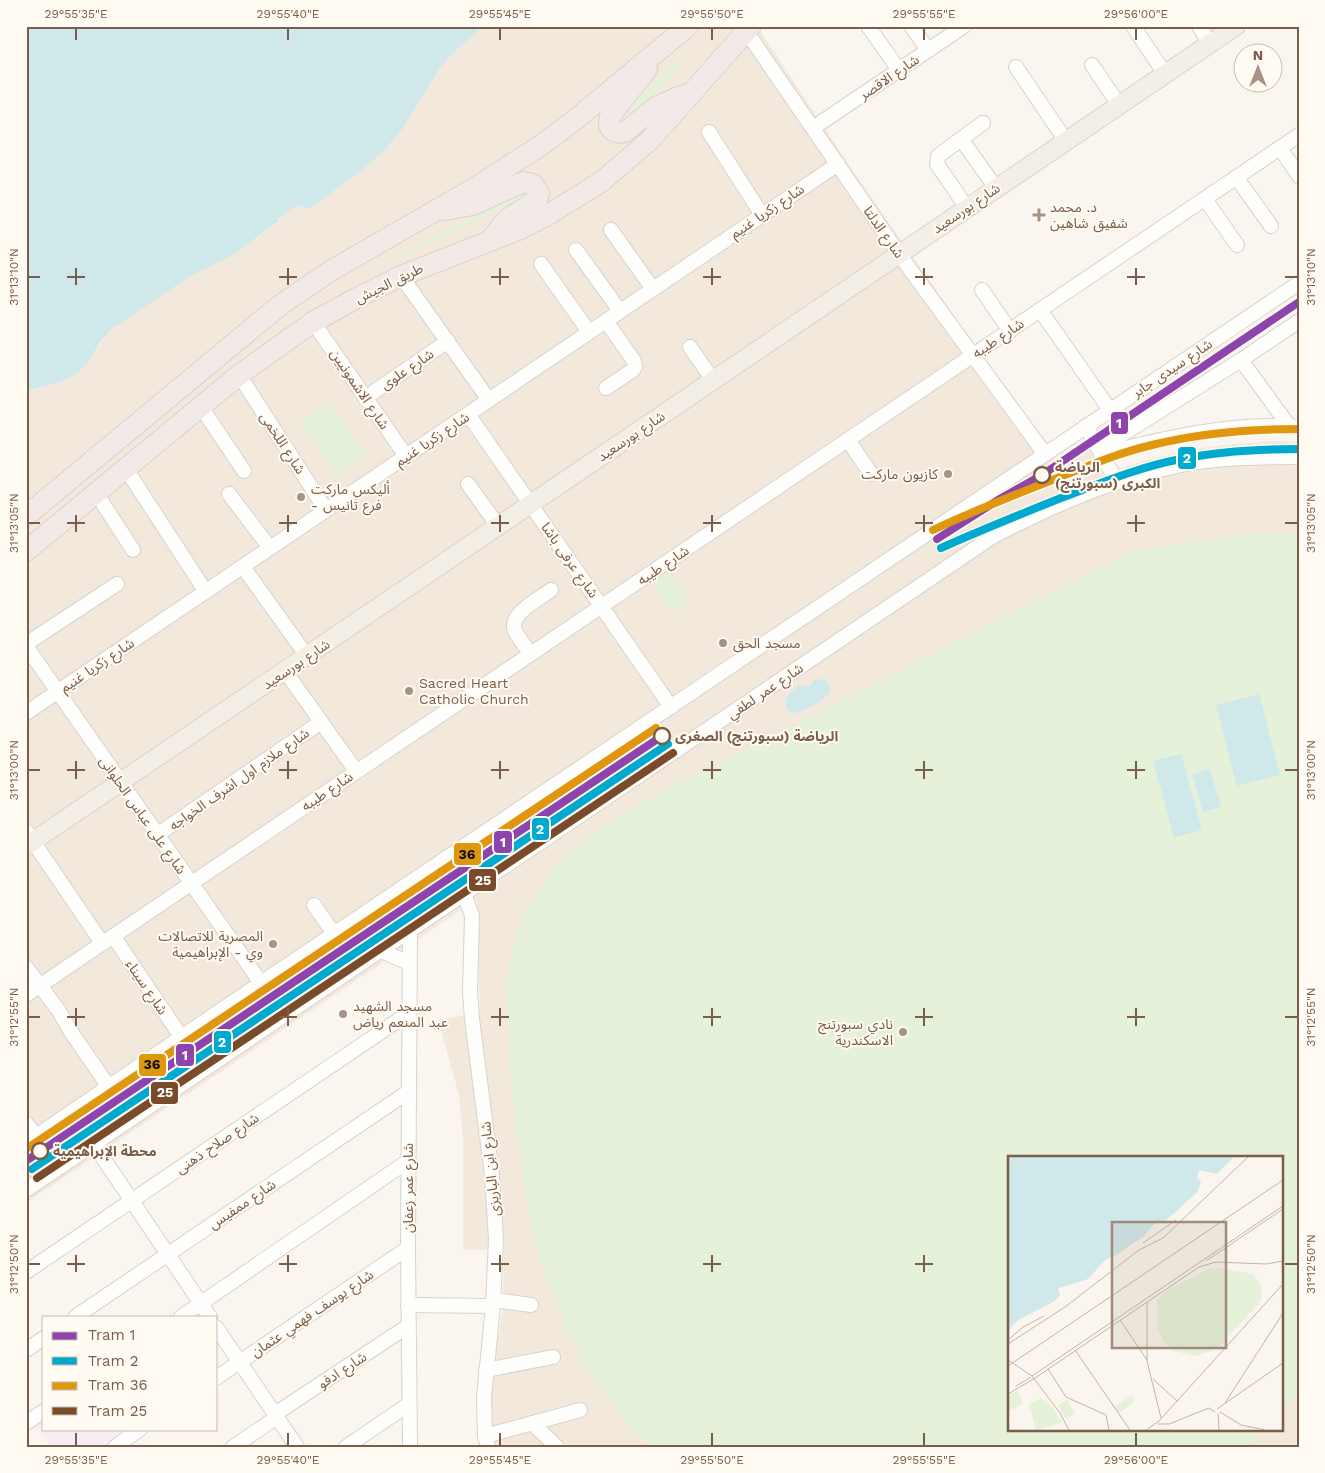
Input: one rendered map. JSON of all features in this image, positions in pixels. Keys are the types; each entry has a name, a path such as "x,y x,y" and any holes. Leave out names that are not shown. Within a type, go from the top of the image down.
{"highway":[{"path":"26,516 279,306 332,270 508,168 582,114 688,26"},
{"name":"طريق الجيش","path":"26,551 201,407 313,322 401,276 488,242 546,216 600,182 649,141 749,29"},
{"path":"662,46 641,78 610,116 608,122 610,128 617,133 624,132 656,107 692,93"},
{"path":"437,209 464,208 482,202 524,182 533,184 539,192 537,200 506,220 488,242"}],"main road":[{"name":"شارع بورسعيد","path":"29,840 120,783 1236,26"}],"street":[{"path":"868,26 899,70"},
{"path":"911,26 928,50"},
{"name":"شارع الاقصر","path":"813,128 964,26"},
{"path":"1133,26 1165,74"},
{"path":"1199,26 1210,44"},
{"name":"شارع الدلتا","path":"749,29 813,128 899,254 1045,454"},
{"path":"1092,65 1120,105"},
{"path":"1016,68 1066,141"},
{"path":"967,208 936,162 938,156 983,123"},
{"path":"709,132 762,215"},
{"name":"شارع طيبه","path":"26,994 1299,135"},
{"path":"961,139 996,188"},
{"path":"1280,148 1299,176"},
{"name":"شارع زكريا غنيم","path":"26,713 838,164"},
{"path":"1236,177 1271,226"},
{"path":"1204,199 1237,245"},
{"path":"611,230 653,289"},
{"path":"576,250 620,311"},
{"path":"541,264 589,332"},
{"path":"401,276 489,400"},
{"name":"شارع سيدى جابر","path":"1045,454 1299,283"},
{"path":"982,290 1010,330"},
{"path":"1040,310 1110,410"},
{"path":"606,321 634,361 635,366 633,370 606,388"},
{"name":"شارع الاشمونيين","path":"313,322 406,456"},
{"name":"شارع سيدى جابر","path":"1100,452 1241,360 1297,326"},
{"name":"شارع علوى","path":"365,398 448,341"},
{"path":"690,346 713,380"},
{"path":"1241,360 1294,426"},
{"name":"شارع اللخمى","path":"240,376 326,510"},
{"path":"201,407 244,471"},
{"name":"شارع عرفى باشا","path":"468,414 671,707"},
{"path":"1086,426 1117,482"},
{"path":"1100,452 1194,434 1241,428 1294,426"},
{"path":"848,440 871,474"},
{"path":"26,1123 31,1139 1045,454"},
{"name":"شارع عمر لطفي","path":"26,1190 410,929 932,579 970,551 1014,526 1117,482 1165,469 1213,460 1299,457"},
{"path":"126,470 206,592"},
{"path":"468,484 498,526"},
{"path":"96,494 133,550"},
{"path":"229,494 270,548"},
{"path":"243,567 307,656"},
{"path":"26,645 117,584"},
{"path":"531,654 515,631 513,622 517,614 551,590"},
{"name":"شارع على عباس الحلوانى","path":"26,645 190,884 261,983"},
{"path":"285,671 356,772"},
{"name":"شارع ملازم اول اشرف الخواجه","path":"157,835 321,722"},
{"name":"شارع سيناء","path":"29,840 108,939 182,1038"},
{"name":"شارع ابن الباريزى","path":"464,893 472,916 470,992 472,1020 494,1197 496,1239 494,1303 484,1397 486,1441"},
{"path":"314,905 334,934"},
{"name":"شارع عمر زعفان","path":"410,929 408,1092 410,1447"},
{"path":"379,950 409,963"},
{"path":"26,967 60,1012 71,1032 109,1087"},
{"name":"شارع صلاح ذهنى","path":"26,1272 409,1013"},
{"name":"شارع ممفيس","path":"76,1316 408,1092"},
{"path":"72,1112 209,1316"},
{"path":"182,1316 408,1161"},
{"name":"شارع يوسف فهمي عثمان","path":"218,1377 408,1248"},
{"path":"408,1305 494,1303 531,1305"},
{"name":"شارع ادفو","path":"233,1447 276,1415 408,1326"},
{"path":"218,1330 297,1447"},
{"path":"26,1350 42,1339"},
{"path":"486,1370 553,1357"},
{"path":"346,1447 409,1404"},
{"path":"486,1441 532,1423 580,1410"},
{"path":"26,1423 42,1412"},
{"path":"532,1423 557,1447"},
{"path":"115,1447 139,1430"}],"shaded area":[{"path":"483,26 757,26 851,168 1055,461 1092,444 1108,472 1192,449 1275,441 1299,442 1299,1447 496,1447 490,1409 491,1381 503,1309 504,1250 463,1250 463,1138 459,1095 438,1020 480,1013 477,899 26,1203 26,391 61,382 76,374 88,363 106,335 119,324 189,277 233,255 279,222 277,219 298,205 305,208 314,206 365,168 394,140 440,68 451,55"},
{"path":"42,1422 42,1430 132,1430 107,1447 51,1447 37,1426"}],"green space":[{"path":"679,59 683,64 626,123 621,121 621,116"},
{"path":"520,190 528,194 524,199 364,274"},
{"path":"328,401 366,454 337,474 300,421"},
{"name":"نادي سبورتنج الاسكندرية","path":"1256,533 1299,534 1299,1393 1282,1410 1282,1156 1008,1156 1008,1430 1264,1430 1248,1447 651,1447 620,1416 581,1360 540,1261 525,1192 511,1087 505,978 523,913 560,859 635,806 1136,550"},
{"path":"667,567 690,600 672,613 650,579"}],"water":[{"path":"26,26 483,26 451,55 440,68 402,129 385,150 365,168 311,208 298,205 277,219 279,221 233,255 189,277 112,329 101,341 88,363 76,374 61,382 26,391"},
{"path":"821,679 827,682 829,686 830,692 827,696 803,711 795,713 789,711 786,703 788,694 800,685 810,686 815,680"},
{"path":"1259,694 1280,775 1237,786 1216,705"},
{"path":"1181,754 1202,830 1174,837 1153,761"},
{"path":"1210,769 1221,807 1203,812 1192,774"}],"tram line":[{"name":"1","path":"937,539 998,500 1042,475 1299,302"},
{"name":"36","path":"933,530 1024,491 1139,448 1206,435 1243,431 1299,429"},
{"name":"2","path":"941,548 1061,498 1150,466 1225,452 1299,449"},
{"name":"36","path":"26,1149 656,728"},
{"name":"1","path":"26,1161 662,736"},
{"name":"2","path":"32,1169 668,744"},
{"name":"25","path":"37,1178 673,753"}],"place":[{"name":"د. محمد شفيق شاهين","path":"1039,215"},
{"name":"كازيون ماركت","path":"948,474"},
{"name":"الرياضة (سبورتنج) الكبرى","path":"1042,475"},
{"name":"أليكس ماركت - فرع تانيس","path":"301,497"},
{"name":"مسجد الحق","path":"723,643"},
{"name":"Sacred Heart Catholic Church","path":"409,691"},
{"name":"الرياضة (سبورتنج) الصغرى","path":"662,736"},
{"name":"المصرية للاتصالات وي - الإبراهيمية","path":"273,944"},
{"name":"مسجد الشهيد عبد المنعم رياض","path":"343,1014"},
{"name":"نادي سبورتنج الاسكندرية","path":"903,1032"},
{"name":"محطة الإبراهيمية","path":"40,1151"}]}
